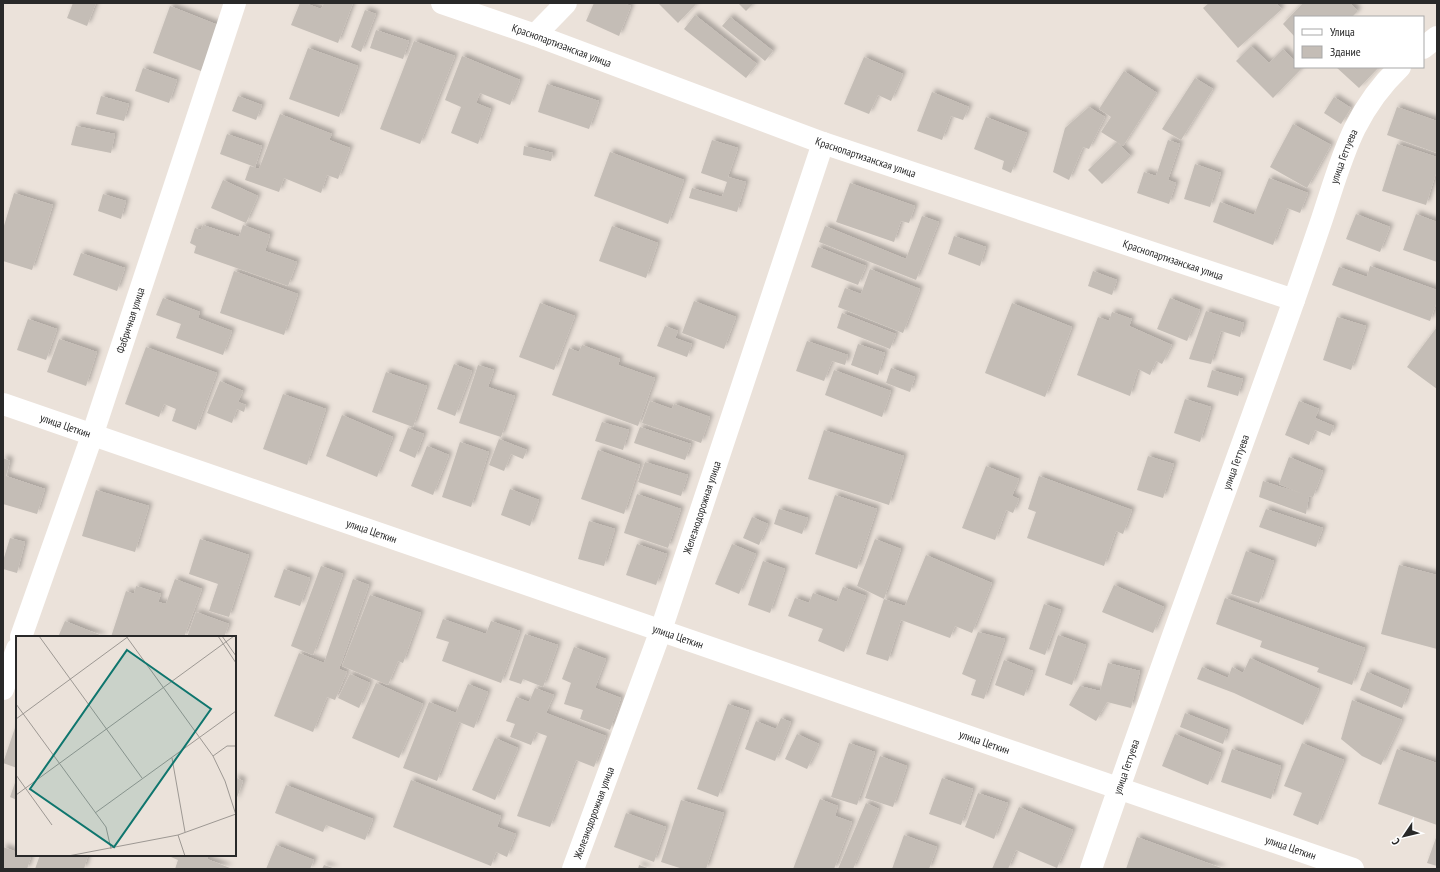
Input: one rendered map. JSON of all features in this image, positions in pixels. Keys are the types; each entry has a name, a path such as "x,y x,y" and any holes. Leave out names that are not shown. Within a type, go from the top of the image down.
{"street":[{"name":"Фабричная улица","path":"21,636 93,434 235,3"},
{"name":"Краснопартизанская улица","path":"442,3 535,35 823,143 1294,300"},
{"path":"535,35 566,3"},
{"path":"1424,47 1437,38"},
{"name":"улица Геттуева","path":"1091,869 1294,300 1342,155 1361,114 1385,81 1399,68"},
{"name":"Железнодорожная улица","path":"573,869 661,630 823,143"},
{"name":"улица Цеткин","path":"3,404 1354,869"},
{"path":"3,689 16,652"}],"building":[{"path":"73,3 96,3 87,26 67,18"},
{"path":"300,3 305,3 321,9 324,3 353,3 338,43 291,25"},
{"path":"594,3 623,3 631,6 619,36 586,21"},
{"path":"658,3 697,3 678,23"},
{"path":"738,3 754,3 746,11"},
{"path":"1209,3 1276,3 1282,9 1238,48 1203,8"},
{"path":"1303,3 1350,3 1358,11 1353,16 1294,16 1294,36 1283,24"},
{"path":"170,6 218,25 201,71 153,53"},
{"path":"365,10 376,14 361,52 351,47"},
{"path":"695,15 757,64 746,78 684,29"},
{"path":"730,17 773,51 765,61 722,26"},
{"path":"376,30 409,41 403,59 370,48"},
{"path":"414,41 455,56 420,144 380,129"},
{"path":"1251,46 1269,63 1283,49 1294,60 1294,68 1302,68 1273,98 1236,61"},
{"path":"308,48 358,66 339,117 289,99"},
{"path":"462,56 520,80 510,105 480,93 476,103 491,109 478,144 451,133 461,107 445,100"},
{"path":"864,57 903,74 891,101 878,95 869,114 844,104"},
{"path":"143,68 177,80 169,103 135,91"},
{"path":"1337,68 1378,68 1359,88"},
{"path":"1124,71 1157,93 1123,146 1101,132 1111,117 1099,109"},
{"path":"1195,78 1213,89 1181,140 1162,129"},
{"path":"547,84 599,101 589,129 538,112"},
{"path":"932,92 969,107 963,120 951,116 942,140 917,131"},
{"path":"101,96 129,104 124,121 96,114"},
{"path":"238,96 262,105 256,120 232,111"},
{"path":"1334,97 1351,108 1341,124 1324,113"},
{"path":"1089,107 1105,117 1089,149 1083,147 1069,180 1053,172 1065,128"},
{"path":"1397,107 1437,121 1437,153 1387,135"},
{"path":"280,114 332,134 329,140 350,148 338,179 327,175 321,193 284,178 279,192 245,180 250,166 259,169"},
{"path":"986,117 1027,133 1011,173 1002,169 1004,161 974,149"},
{"path":"1293,124 1331,145 1307,188 1270,167"},
{"path":"76,126 115,134 111,153 71,145"},
{"path":"227,134 262,146 255,167 220,154"},
{"path":"712,140 738,148 728,177 746,182 737,212 689,198 692,188 722,197 727,182 701,173"},
{"path":"1168,140 1180,144 1168,180 1176,183 1169,204 1137,193 1144,172 1156,176"},
{"path":"1117,142 1131,156 1102,184 1088,170"},
{"path":"1397,144 1437,157 1437,170 1426,205 1382,191"},
{"path":"524,146 553,153 551,161 523,155"},
{"path":"610,152 684,180 668,224 594,196"},
{"path":"1195,164 1221,173 1210,207 1184,199"},
{"path":"1269,178 1308,193 1300,213 1287,208 1273,245 1213,222 1220,202 1254,215"},
{"path":"223,180 258,196 246,223 211,208"},
{"path":"850,183 915,206 909,223 901,221 894,242 836,222"},
{"path":"14,193 53,205 32,270 3,261 3,229"},
{"path":"103,194 126,201 121,219 98,211"},
{"path":"1356,214 1390,227 1380,252 1346,239"},
{"path":"1416,214 1437,222 1437,262 1403,250"},
{"path":"922,216 939,222 916,280 819,242 825,226 906,259"},
{"path":"203,225 239,237 243,225 270,235 265,251 297,262 288,286 194,253 196,246 190,243 195,228 201,230"},
{"path":"612,226 658,243 646,278 599,261"},
{"path":"954,236 986,247 980,266 948,254"},
{"path":"818,247 866,266 858,285 811,267"},
{"path":"81,253 125,268 117,291 73,275"},
{"path":"1370,266 1437,290 1437,301 1430,321 1332,285 1339,267 1367,277"},
{"path":"870,269 920,289 903,333 838,307 845,288 861,294"},
{"path":"234,271 298,294 284,335 220,313"},
{"path":"1093,271 1117,280 1112,295 1088,286"},
{"path":"163,298 200,312 198,318 232,331 223,355 176,338 181,324 156,315"},
{"path":"1170,298 1200,310 1187,341 1157,329"},
{"path":"694,301 736,317 724,349 682,333"},
{"path":"540,303 575,316 554,370 519,357"},
{"path":"1012,303 1072,327 1045,397 985,373"},
{"path":"1206,311 1244,323 1240,337 1221,331 1211,364 1189,359"},
{"path":"1112,312 1132,319 1129,326 1172,345 1162,364 1156,361 1150,375 1138,369 1130,396 1077,375 1098,317 1109,321"},
{"path":"842,313 896,334 890,349 837,328"},
{"path":"1337,317 1366,326 1351,370 1323,360"},
{"path":"28,319 57,329 46,360 17,350"},
{"path":"665,326 678,331 675,338 692,344 687,357 657,346"},
{"path":"1437,327 1437,389 1407,367"},
{"path":"59,339 97,352 86,386 47,372"},
{"path":"807,341 848,355 845,365 832,361 824,381 796,371"},
{"path":"858,344 885,353 878,375 851,365"},
{"path":"582,345 620,359 618,365 655,378 638,426 552,395 569,348 579,352"},
{"path":"146,347 217,373 196,430 172,421 176,409 164,404 159,417 125,404"},
{"path":"454,364 472,371 455,416 437,409"},
{"path":"478,365 494,370 488,387 515,396 501,437 459,423"},
{"path":"891,368 915,377 910,392 886,383"},
{"path":"834,370 891,391 882,417 825,395"},
{"path":"1212,370 1243,379 1238,396 1207,387"},
{"path":"386,372 427,386 413,427 372,412"},
{"path":"220,381 243,391 238,402 246,405 244,412 237,409 232,423 207,413"},
{"path":"283,394 326,409 307,465 263,449"},
{"path":"1185,399 1211,407 1200,442 1174,433"},
{"path":"650,401 672,409 674,404 710,417 701,443 642,423"},
{"path":"1299,401 1319,409 1315,418 1334,426 1330,436 1315,430 1309,445 1285,435"},
{"path":"342,415 393,437 377,477 326,456"},
{"path":"602,422 629,430 623,450 595,441"},
{"path":"640,427 691,444 685,460 634,443"},
{"path":"408,428 424,434 415,458 399,451"},
{"path":"824,430 904,456 889,505 808,479"},
{"path":"499,439 527,450 523,459 511,454 504,471 489,465"},
{"path":"460,442 489,452 471,507 442,497"},
{"path":"427,446 449,455 433,495 411,486"},
{"path":"598,450 640,465 624,514 581,499"},
{"path":"1148,456 1174,464 1163,498 1137,490"},
{"path":"1289,457 1323,471 1313,497 1309,496 1306,514 1259,497 1263,481 1303,494 1279,484"},
{"path":"3,458 10,461 6,476 45,489 37,514 3,504"},
{"path":"645,462 688,475 681,496 638,482"},
{"path":"986,466 1019,479 1012,496 1019,499 1013,513 1006,510 995,540 962,528"},
{"path":"1039,476 1132,510 1123,534 1116,531 1104,566 1027,538 1036,512 1028,509"},
{"path":"510,489 539,500 530,526 501,515"},
{"path":"96,490 149,506 135,552 82,536"},
{"path":"637,494 681,509 668,548 624,533"},
{"path":"835,495 877,509 857,569 815,554"},
{"path":"779,509 808,518 802,534 774,524"},
{"path":"1266,509 1323,528 1316,547 1259,527"},
{"path":"752,517 768,524 759,545 743,538"},
{"path":"589,521 615,529 604,566 578,559"},
{"path":"10,538 25,542 17,573 3,569 3,561"},
{"path":"200,539 249,555 229,617 209,611 218,584 189,574"},
{"path":"875,539 901,549 884,599 857,586"},
{"path":"637,544 667,554 656,585 626,575"},
{"path":"732,544 756,554 739,594 715,584"},
{"path":"1246,551 1274,561 1259,603 1231,594"},
{"path":"926,555 992,583 972,633 955,626 950,638 901,620 888,661 866,654 884,599 905,606"},
{"path":"763,561 785,569 770,613 748,605"},
{"path":"1399,565 1437,575 1437,649 1381,634"},
{"path":"321,566 343,574 313,655 291,646"},
{"path":"284,569 310,578 300,606 274,597"},
{"path":"175,579 202,589 184,636 111,636 126,591 134,594 136,586 161,594 158,602 166,604"},
{"path":"353,579 369,585 339,669 347,672 335,700 327,697 313,732 274,716 299,653 324,663"},
{"path":"1114,585 1164,607 1153,633 1102,612"},
{"path":"843,587 866,596 844,652 818,641 823,629 788,616 795,598 809,603 813,593 837,602"},
{"path":"370,595 421,613 403,663 398,661 388,685 342,666"},
{"path":"1225,598 1365,648 1352,685 1317,672 1319,668 1260,647 1262,641 1216,624"},
{"path":"1044,604 1061,610 1045,655 1029,649"},
{"path":"196,612 229,624 224,636 187,636"},
{"path":"443,619 486,634 491,621 520,631 501,683 442,661 449,642 436,638"},
{"path":"65,621 102,636 58,636"},
{"path":"978,632 1005,639 984,699 971,695 976,680 962,674"},
{"path":"525,634 558,645 543,687 523,679 521,684 509,680"},
{"path":"1058,635 1086,645 1072,685 1045,675"},
{"path":"574,647 606,659 595,688 621,698 610,730 580,719 583,710 564,704 571,683 562,679"},
{"path":"1250,658 1319,689 1303,725 1234,693 1197,679 1202,667 1228,678 1232,667 1243,673"},
{"path":"1004,660 1033,671 1024,696 995,685"},
{"path":"1108,663 1140,671 1131,708 1107,702 1096,721 1069,705 1080,686 1100,691"},
{"path":"1367,672 1409,690 1402,708 1360,690"},
{"path":"350,674 370,683 359,708 338,698"},
{"path":"376,683 423,704 399,758 352,738"},
{"path":"468,684 488,692 474,728 459,722 437,781 403,768 429,702 456,713"},
{"path":"535,688 554,695 546,713 606,736 594,767 576,760 550,827 517,816 547,736 536,732 531,745 510,737 515,724 506,721 516,697 529,702"},
{"path":"1352,700 1402,720 1381,765 1362,756 1341,739"},
{"path":"728,704 749,711 718,797 697,789"},
{"path":"1185,713 1228,730 1223,744 1180,727"},
{"path":"781,718 791,722 775,761 745,749 756,721 776,729"},
{"path":"16,725 16,768 3,763"},
{"path":"797,734 819,744 807,769 785,759"},
{"path":"1175,734 1221,753 1208,785 1162,766"},
{"path":"495,738 518,748 495,800 472,790"},
{"path":"849,743 875,752 857,805 831,797"},
{"path":"1302,743 1344,760 1318,825 1293,815 1302,793 1284,786"},
{"path":"1232,749 1281,766 1271,799 1221,782"},
{"path":"1397,749 1437,763 1437,825 1378,804"},
{"path":"880,756 907,766 893,807 865,798"},
{"path":"236,778 243,781 236,800"},
{"path":"942,778 973,789 961,825 929,814"},
{"path":"16,780 16,800 10,797"},
{"path":"411,780 501,816 497,827 516,834 507,857 496,852 491,866 393,827"},
{"path":"286,785 373,819 365,840 326,825 323,832 275,813"},
{"path":"978,793 1008,803 994,839 965,827"},
{"path":"820,799 838,806 835,816 852,822 834,869 793,869"},
{"path":"681,800 724,813 706,869 683,869 661,862"},
{"path":"866,803 879,809 853,869 838,869"},
{"path":"1019,807 1073,830 1057,868 1016,850 1008,869 992,869"},
{"path":"626,813 666,827 654,862 614,847"},
{"path":"904,835 937,847 929,869 892,869"},
{"path":"1437,835 1437,866 1427,863"},
{"path":"1137,837 1224,869 1126,869"},
{"path":"276,845 314,860 310,869 266,869"},
{"path":"3,847 16,852 16,856 31,857 27,869 3,869"},
{"path":"40,856 88,856 84,869 35,869"},
{"path":"208,856 207,859 230,868 175,869 178,860 171,857"},
{"path":"324,865 336,869 322,869"},
{"path":"639,865 650,869 638,869"}]}
